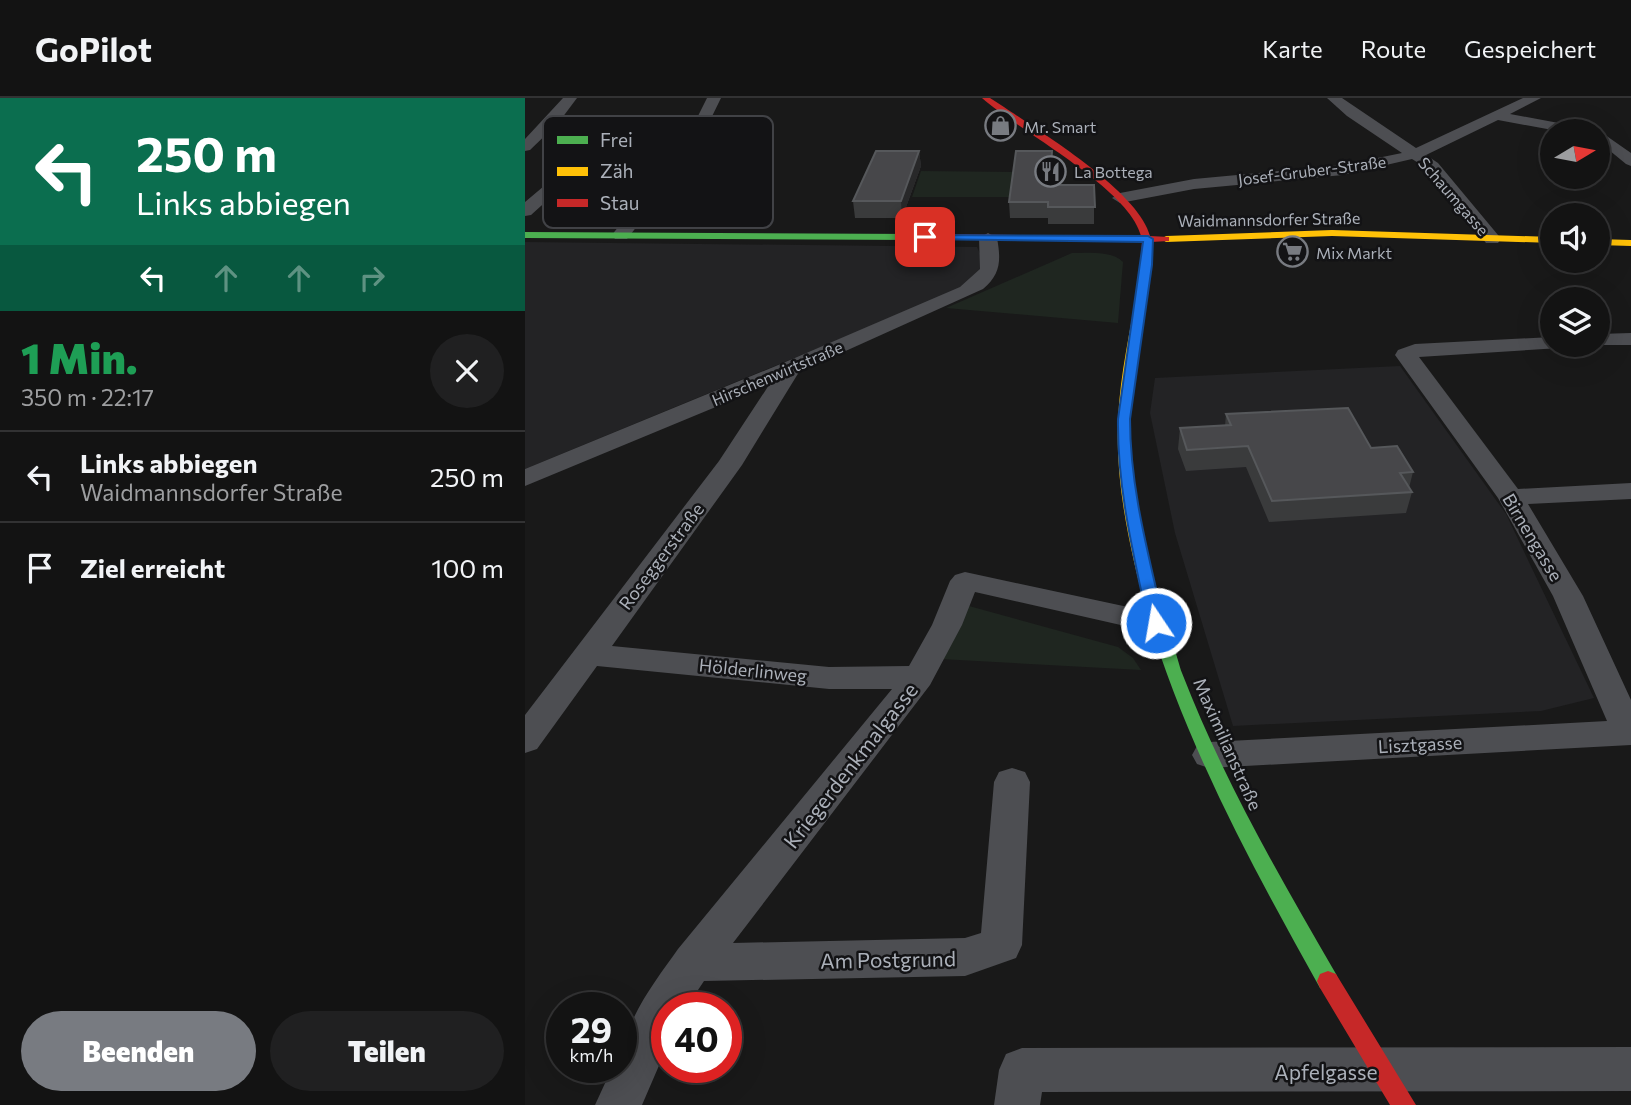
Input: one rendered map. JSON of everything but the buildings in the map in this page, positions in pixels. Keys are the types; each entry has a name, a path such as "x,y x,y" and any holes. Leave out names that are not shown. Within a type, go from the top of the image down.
{"street":[{"path":"556,116 570,98"},
{"path":"705,116 714,98"},
{"path":"985,98 1024,123 1120,198 1137,216 1148,239"},
{"name":"Schaumgasse","path":"1334,98 1352,113 1417,153 1433,166 1492,239"},
{"name":"Josef-Gruber-Straße","path":"1120,198 1194,184 1343,170 1417,153 1534,98"},
{"path":"1497,116 1540,124"},
{"path":"525,147 543,130"},
{"path":"1610,144 1631,161"},
{"path":"525,211 543,195"},
{"path":"621,235 627,228"},
{"name":"Waidmannsdorfer Straße","path":"525,235 1148,239 1300,233 1540,240"},
{"name":"Hirschenwirtstraße","path":"525,478 791,368 967,291 982,282 990,272 992,261 988,238"},
{"name":"Maximilianstraße","path":"1148,239 1147,265 1124,419 1124,443 1131,505 1156,623 1209,755 1275,890 1392,1088"},
{"path":"1610,242 1631,243"},
{"path":"1610,340 1631,339"},
{"name":"Birnengasse","path":"1540,344 1415,349 1406,355 1511,498 1568,596 1630,732"},
{"name":"Roseggerstraße","path":"525,740 729,465 791,368"},
{"path":"1511,498 1631,491"},
{"name":"Kriegerdenkmalgasse","path":"618,1105 663,1006 693,962 919,677 947,625 965,581 1156,623"},
{"name":"Hölderlinweg","path":"588,654 829,678 919,677"},
{"name":"Lisztgasse","path":"1209,755 1630,732"},
{"name":"Am Postgrund","path":"693,962 965,957 1001,946 1012,782"},
{"name":"Apfelgasse","path":"1019,1087 1392,1088 1631,1069"}],"shaded area":[{"path":"921,171 1014,172 1011,197 912,197"},
{"path":"525,242 977,247 983,260 982,271 966,287 525,469"},
{"path":"1072,253 1106,254 1123,262 1118,323 946,308"},
{"path":"1400,366 1506,514 1594,698 1541,711 1233,726 1175,533 1150,413 1155,378"},
{"path":"969,606 1118,647 1133,658 1141,670 941,659"}],"traffic: fast":[{"path":"525,235 916,237"},
{"path":"1156,617 1188,712 1208,758 1254,849 1328,981"}],"traffic: slow":[{"path":"1166,239 1332,233 1540,240"},
{"path":"1610,242 1631,243"},
{"path":"1144,281 1127,385 1124,445 1128,495 1156,617"}],"traffic: jam":[{"path":"985,98 1072,158 1134,213 1143,227 1146,240 1144,281"},
{"path":"916,237 1166,239"},
{"path":"1328,981 1404,1105"}],"place":[{"name":"Mr. Smart","path":"1001,126"},
{"name":"La Bottega","path":"1051,171"},
{"name":"Mix Markt","path":"1293,252"}],"route":[{"path":"925,237 1148,239 1147,265 1124,419 1124,443 1131,505 1156,623"}]}
